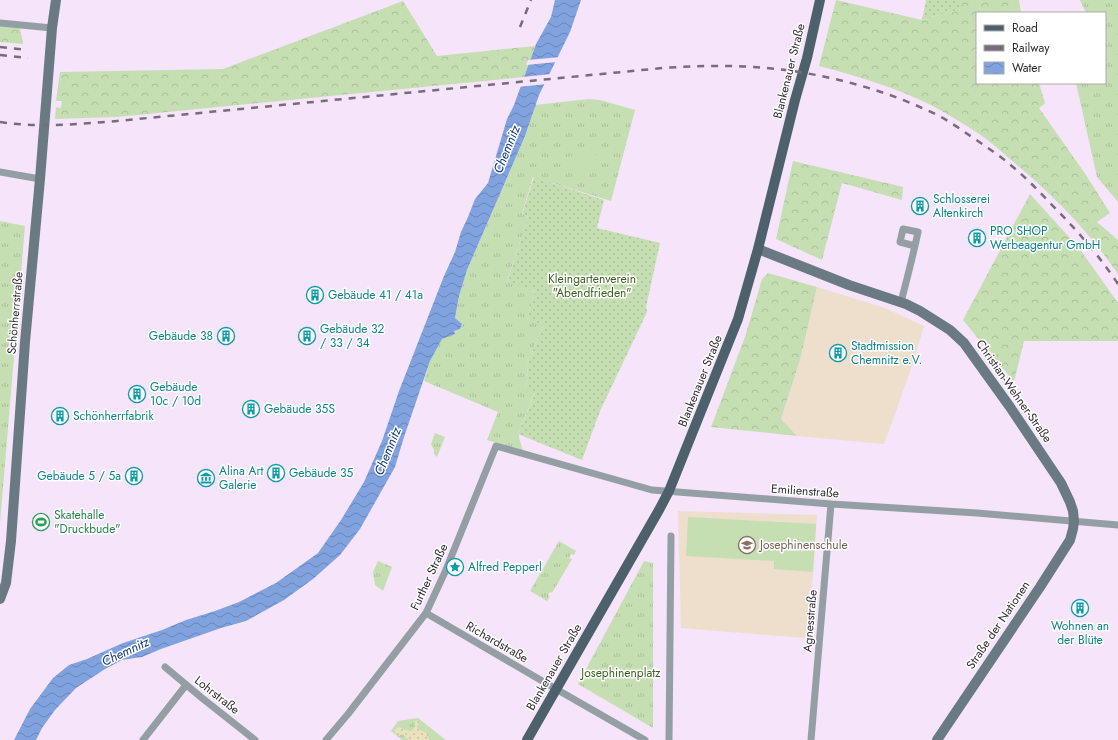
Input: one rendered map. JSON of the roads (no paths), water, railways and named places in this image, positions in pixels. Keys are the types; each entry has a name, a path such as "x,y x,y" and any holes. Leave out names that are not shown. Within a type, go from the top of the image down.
{"main road":[{"name":"Schönherrstraße","path":"0,599 6,583 11,541 25,342 52,28 56,0"},
{"name":"Blankenauer Straße","path":"527,740 669,491 736,325 758,249 797,92 807,58 820,0"},
{"name":"Christian-Wehner-Straße","path":"758,249 849,285 901,302 920,311 950,330 964,343 1010,407 1061,483 1070,502 1074,522"},
{"name":"Straße der Nationen","path":"937,740 1070,540 1074,529 1074,522"}],"street":[{"path":"0,22 52,28"},
{"path":"0,172 40,179"},
{"path":"901,302 915,246"},
{"name":"Emilienstraße","path":"496,446 652,490 904,510 978,513 1118,525"},
{"name":"Further Straße","path":"326,740 348,714 426,613 445,572 496,446"},
{"name":"Agnesstraße","path":"811,740 831,504"},
{"path":"669,740 671,536"},
{"name":"Richardstraße","path":"426,613 556,689"},
{"name":"Lohrstraße","path":"165,667 255,740"},
{"path":"143,740 186,685"},
{"path":"556,689 645,740"}],"water":[{"name":"Chemnitz","path":"555,0 581,0 570,32 539,95 525,136 467,270 459,296 455,318 462,324 460,329 454,331 455,334 442,339 430,361 395,467 360,529 340,555 313,579 284,600 246,621 221,628 142,657 122,660 76,688 55,710 42,728 36,740 14,740 30,709 53,678 69,665 87,659 123,643 239,602 276,583 318,553 341,520 364,482 382,441 399,391 444,276 455,252 461,232 475,199 488,183 507,119 514,105 536,44 551,17"}],"railway":[{"path":"520,27 531,0"},
{"path":"0,47 27,50"},
{"path":"0,55 28,58"},
{"path":"0,122 44,125 117,121 663,68 743,66 778,69 827,77 875,90 899,98 943,118 961,129 1002,158 1032,184 1086,242 1118,284"}],"place":[{"name":"Schlosserei Altenkirch","path":"920,206"},
{"name":"PRO SHOP Werbeagentur GmbH","path":"977,238"},
{"name":"Gebäude 41 / 41a","path":"315,295"},
{"name":"Gebäude 38","path":"226,336"},
{"name":"Gebäude 32 / 33 / 34","path":"307,336"},
{"name":"Stadtmission Chemnitz e.V.","path":"838,353"},
{"name":"Gebäude 10c / 10d","path":"137,394"},
{"name":"Gebäude 35S","path":"251,409"},
{"name":"Schönherrfabrik","path":"60,416"},
{"name":"Gebäude 35","path":"276,473"},
{"name":"Gebäude 5 / 5a","path":"134,476"},
{"name":"Alina Art Galerie","path":"206,478"},
{"name":"Skatehalle \"Druckbude\"","path":"41,522"},
{"name":"Josephinenschule","path":"747,545"},
{"name":"Alfred Pepperl","path":"455,567"},
{"name":"Wohnen an der Blüte","path":"1080,608"}],"park label":[{"name":"Kleingartenverein \"Abendfrieden\"","path":"592,286"},
{"name":"Josephinenplatz","path":"621,673"}]}
